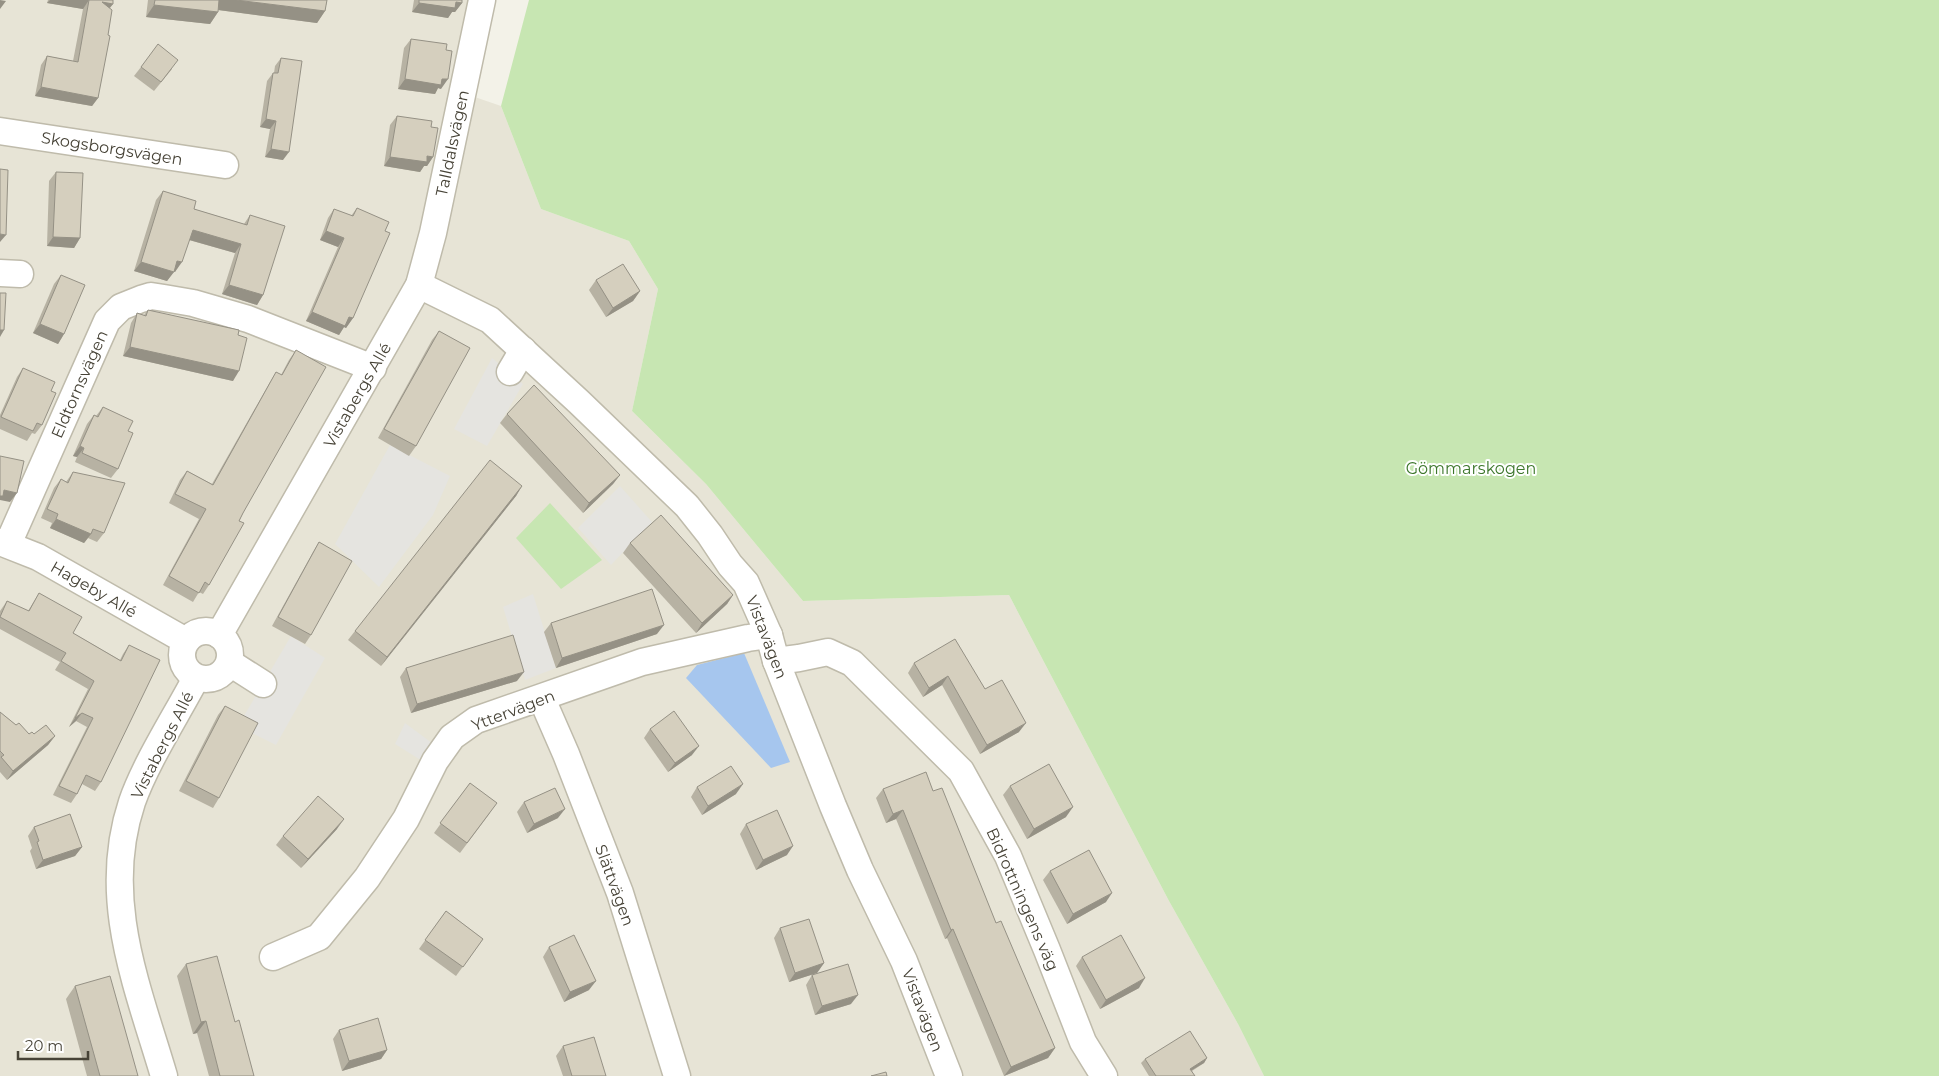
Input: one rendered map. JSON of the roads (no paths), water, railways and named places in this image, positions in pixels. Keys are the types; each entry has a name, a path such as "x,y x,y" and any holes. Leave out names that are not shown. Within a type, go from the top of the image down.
{"street":[{"name":"Talldalsvägen","path":"419,285 433,233 482,0"},
{"name":"Skogsborgsvägen","path":"0,131 225,165"},
{"name":"Vistavägen","path":"419,285 490,320 687,506 710,535 730,565 746,583 769,635 776,661 833,806 860,870 904,961 949,1076"},
{"name":"Vistabergs Allé","path":"219,635 419,285"},
{"name":"Eldtornsvägen","path":"4,543 107,321 122,307 151,296 193,304 269,326 373,368"},
{"path":"510,372 522,350"},
{"name":"Hageby Allé","path":"4,543 46,562 186,641"},
{"path":"206,631 219,635 229,647 230,663 226,670 217,678 209,680 196,678 183,666 182,651 186,641 198,632 206,631"},
{"name":"Yttervägen","path":"273,957 319,937 367,878 406,819 435,761 452,737 476,720 542,699 642,662 769,635"},
{"name":"Bidrottningens väg","path":"776,661 828,652 852,663 961,771 1008,856 1083,1042 1104,1076"},
{"path":"230,663 263,684"},
{"name":"Vistabergs Allé","path":"164,1076 129,957 122,924 120,871 123,840 132,803 144,774 196,678"},
{"name":"Slättvägen","path":"542,699 566,754 620,893 677,1076"}],"water":[{"path":"744,653 790,762 771,768 686,678 697,665"}],"park label":[{"name":"Gömmarskogen","path":"1471,468"}]}
